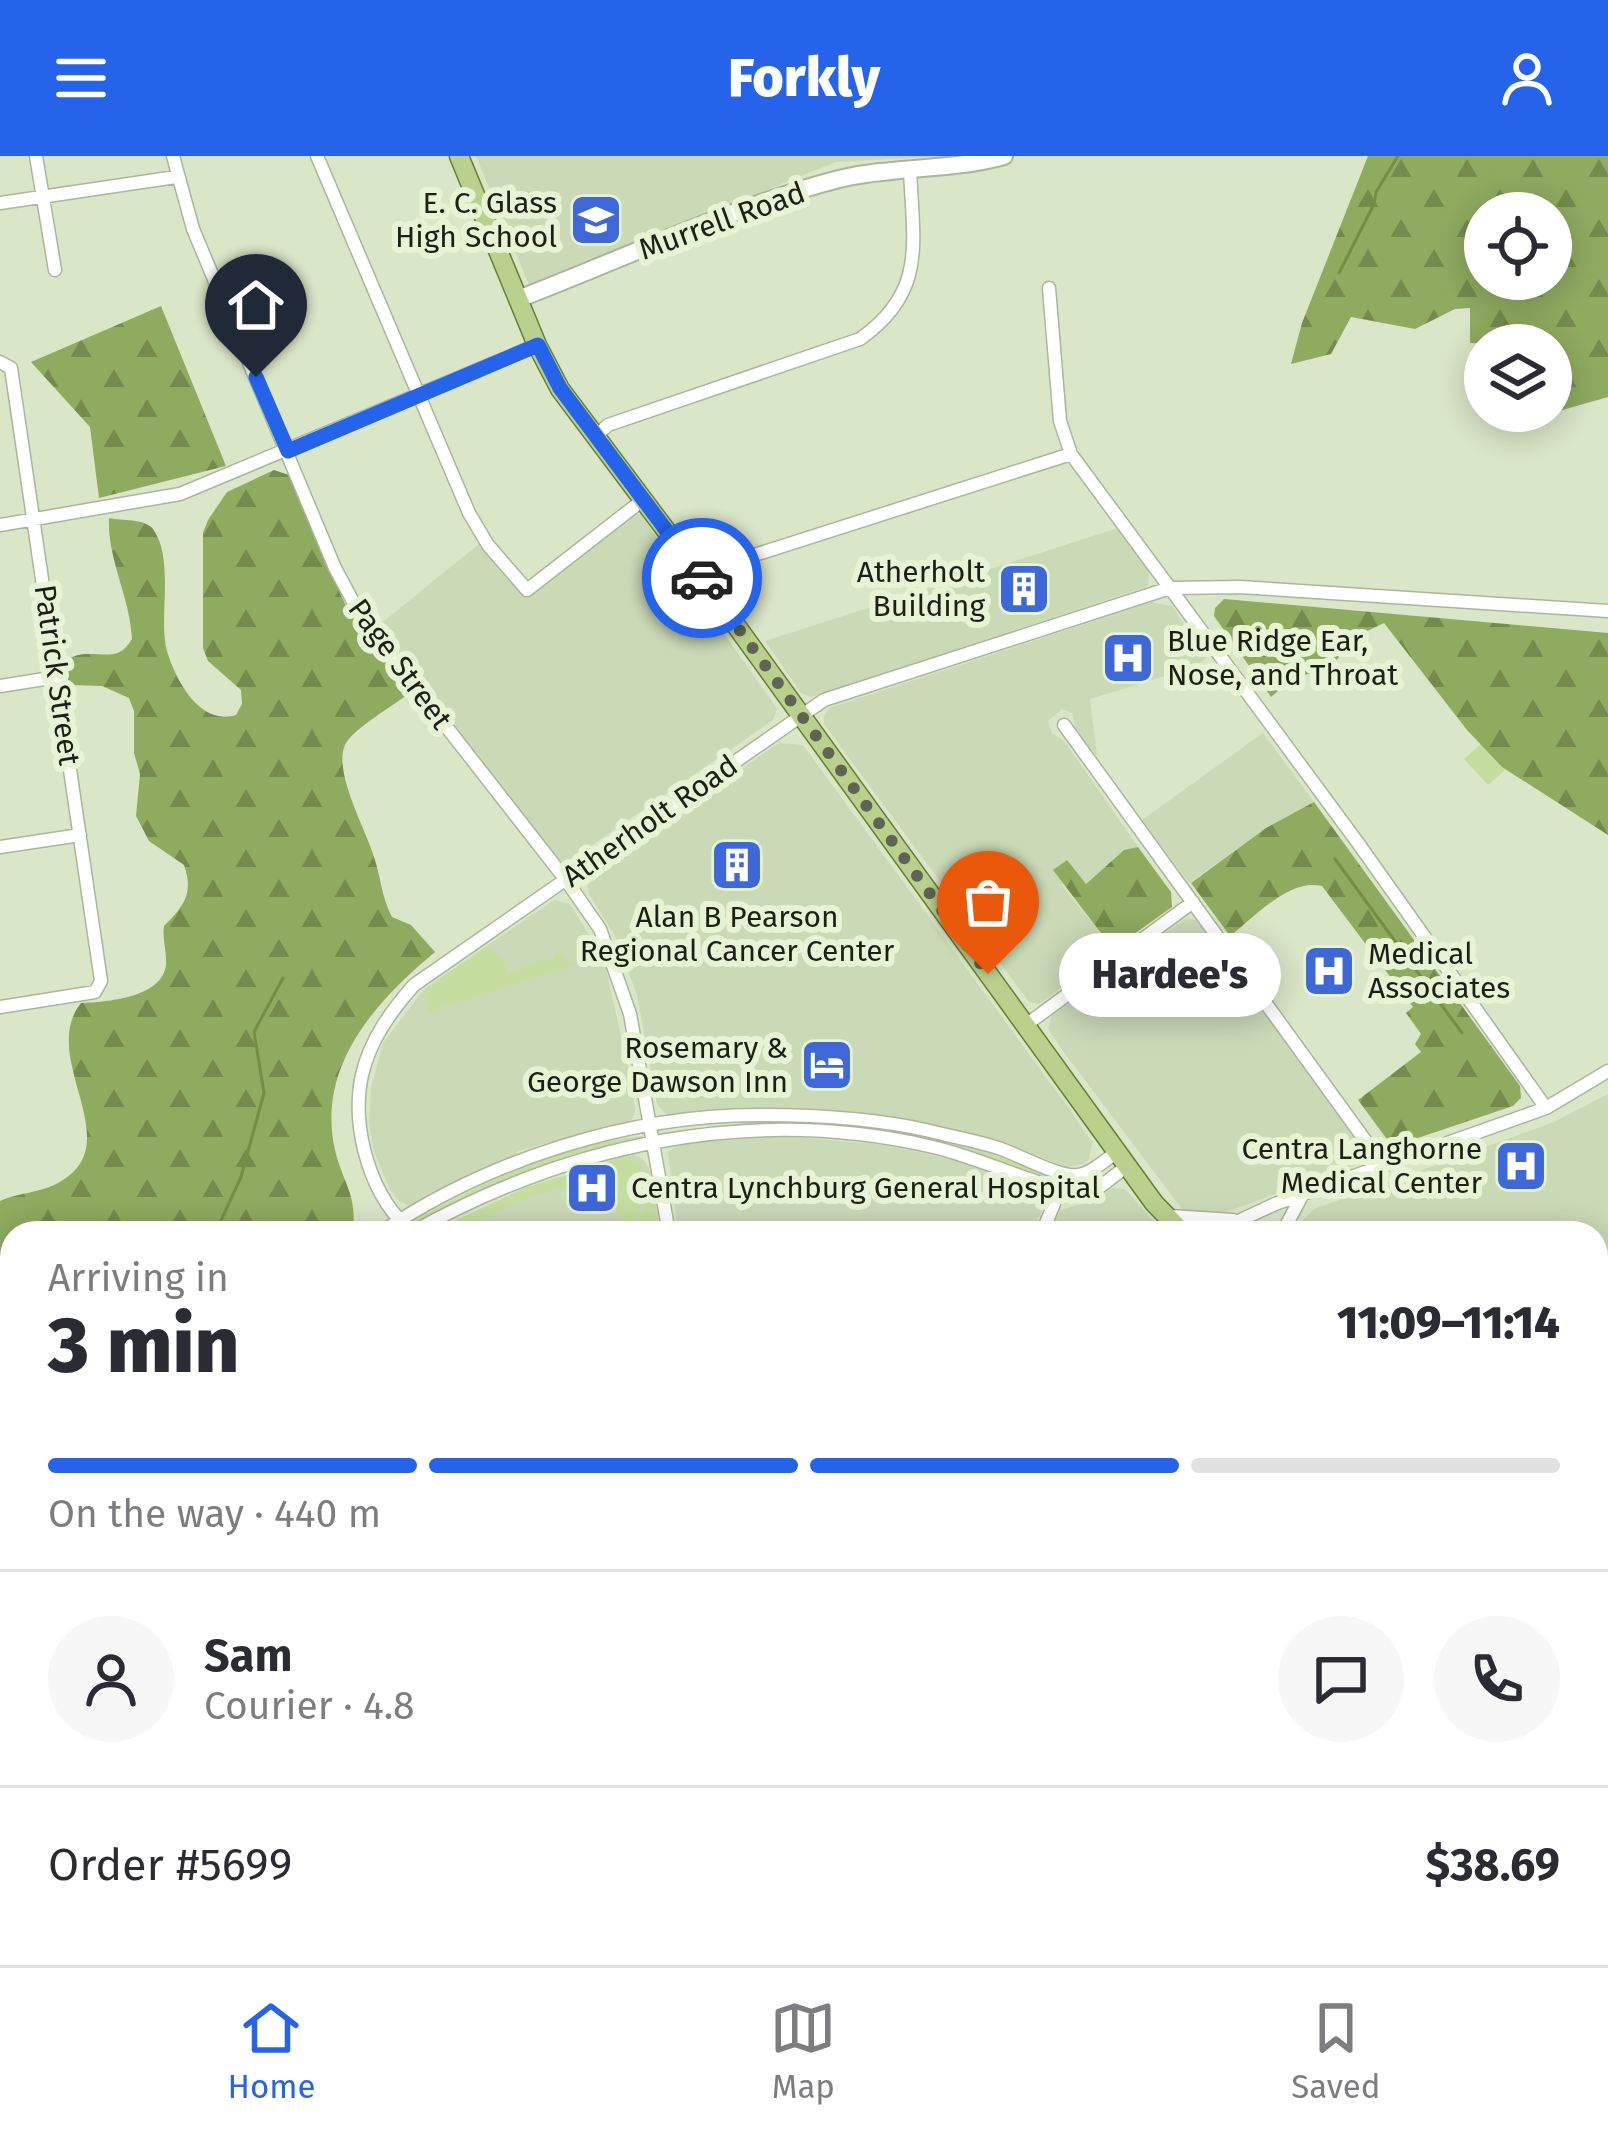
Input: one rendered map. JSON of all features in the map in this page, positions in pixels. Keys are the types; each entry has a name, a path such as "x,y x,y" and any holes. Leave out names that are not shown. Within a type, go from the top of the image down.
{"main road":[{"path":"459,156 560,388 1170,1221"}],"street":[{"path":"37,156 55,270"},
{"name":"Page Street","path":"173,156 193,229 335,568 363,620 600,929 630,1014 667,1221"},
{"path":"317,156 469,513 488,545 527,590 644,499"},
{"name":"Murrell Road","path":"518,299 843,178 1004,156"},
{"path":"596,436 608,425 860,339 885,322 902,299 912,270 910,170"},
{"path":"0,203 176,177"},
{"path":"1049,288 1060,421 1071,454 1546,1108"},
{"path":"0,525 180,494 538,345"},
{"name":"Patrick Street","path":"0,1007 95,992 100,980 36,520 11,368 1,362"},
{"path":"698,573 1071,454"},
{"path":"1170,588 1240,587 1608,610"},
{"name":"Atherholt Road","path":"396,1221 366,1155 360,1120 361,1077 376,1036 414,985 824,700 1170,588"},
{"path":"0,686 57,677"},
{"path":"1064,725 1383,1165"},
{"path":"0,847 80,835"},
{"path":"1026,1025 1193,902"},
{"path":"1164,1215 1234,1220 1546,1108 1608,1071"},
{"path":"410,1221 530,1158 650,1126 755,1114 867,1120 923,1129 997,1148 1065,1174 1079,1175 1122,1159"},
{"path":"435,1221 500,1187 563,1163 653,1141 742,1131 865,1135 931,1147 1082,1195 1101,1186 1122,1159"},
{"path":"1047,1221 1065,1174"},
{"path":"1288,1221 1303,1194"}],"shaded area":[{"name":"E. C. Glass High School","path":"476,156 945,156 836,162 529,285"},
{"path":"633,514 640,514 777,709 773,720 562,866 378,626 479,544 521,591"},
{"path":"1118,528 1149,570 1148,586 811,697 801,693 765,641"},
{"path":"1152,602 1172,606 1207,658 1194,667 1090,699 1097,756 1077,732 1072,713 1062,709 1048,721 1052,733 1065,742 1138,847 1124,850 1085,884 1061,884 1113,949 1039,1004 1029,1002 824,724 824,717 829,708"},
{"path":"1263,733 1314,802 1266,828 1189,883 1142,820"},
{"path":"779,743 803,745 1070,1110 1092,1142 1089,1159 1083,1164 1067,1167 998,1142 896,1118 779,1109 677,1116 665,1113 657,1104 637,995 615,936 589,894 587,880 592,872"},
{"path":"554,900 570,904 604,959 632,1087 635,1112 631,1121 517,1151 516,1157 412,1206 400,1202 374,1152 369,1123 371,1088 383,1043 424,989"},
{"path":"1185,919 1196,920 1360,1146 1361,1158 1355,1165 1223,1213 1204,1217 1182,1209 1063,1051 1048,1029 1052,1015"},
{"name":"Centra Langhorne Medical Center","path":"1608,1094 1608,1221 1302,1221 1314,1209 1554,1122"},
{"path":"782,1136 886,1145 993,1169 1040,1188 1043,1208 1037,1221 677,1221 668,1152 679,1144"},
{"name":"Centra Lynchburg General Hospital","path":"632,1153 645,1161 651,1175 659,1221 454,1221"},
{"path":"1112,1188 1125,1189 1153,1221 1055,1221 1060,1210 1096,1200"}],"green space":[{"path":"1368,156 1608,156 1608,397 1572,407 1572,324 1470,324 1470,308 1455,309 1415,329 1351,317 1331,354 1291,364 1302,323"},
{"path":"161,306 226,466 99,498 90,427 31,362"},
{"path":"274,470 289,475 345,604 411,692 349,739 342,756 392,917 411,925 435,952 372,1014 343,1063 334,1091 335,1150 354,1221 0,1221 0,1201 56,1184 80,1163 87,1143 69,1048 71,1024 81,1003 131,996 155,985 166,965 164,926 182,905 188,884 184,865 149,841 136,816 140,774 129,698 102,686 69,685 64,660 117,653 132,639 111,548 109,518 144,523 160,542 165,638 177,675 191,698 211,714 236,715 242,704 241,690 208,661 203,648 203,533 227,492"},
{"path":"1224,599 1608,633 1608,835 1502,767 1467,730 1384,623 1353,638 1333,665 1291,680 1271,697 1214,616"},
{"path":"1481,744 1505,770 1488,785 1464,759"},
{"path":"1314,802 1520,1086 1521,1098 1513,1106 1397,1145 1389,1142 1358,1100 1421,1052 1415,1044 1421,1034 1406,1013 1413,1007 1322,886 1285,893 1230,936 1191,883 1266,828"},
{"path":"1138,847 1171,892 1172,907 1113,949 1053,870 1067,860 1086,884 1124,850"},
{"path":"486,947 503,960 508,974 561,953 565,962 576,965 428,1012 425,991"},
{"path":"761,1121 858,1127 660,1133"},
{"path":"876,1129 973,1148 1054,1179 972,1153"},
{"path":"643,1136 519,1175 423,1221 413,1221 552,1156"},
{"path":"625,1157 642,1166 634,1221 622,1221 604,1193 596,1196 583,1190 581,1181 515,1203 480,1221 455,1221 524,1188"},
{"path":"648,1166 656,1221 638,1221 643,1212 641,1176"}],"waterway":[{"path":"1339,273 1398,156"},
{"path":"1335,859 1462,1033"},
{"path":"221,1221 241,1177 264,1093 254,1032 283,978"}],"way so far":[{"path":"702,578 988,974"}],"place":[{"name":"E. C. Glass High School","path":"596,220"},
{"name":"Atherholt Building","path":"1024,589"},
{"name":"Blue Ridge Ear, Nose, and Throat","path":"1128,658"},
{"name":"Alan B Pearson Regional Cancer Center","path":"737,865"},
{"name":"Medical Associates","path":"1329,971"},
{"name":"Hardee's","path":"988,974"},
{"name":"Rosemary & George Dawson Inn","path":"827,1065"},
{"name":"Centra Langhorne Medical Center","path":"1521,1166"},
{"name":"Centra Lynchburg General Hospital","path":"592,1188"}],"route":[{"path":"256,377 288,451 538,345 560,388 702,578"}]}
